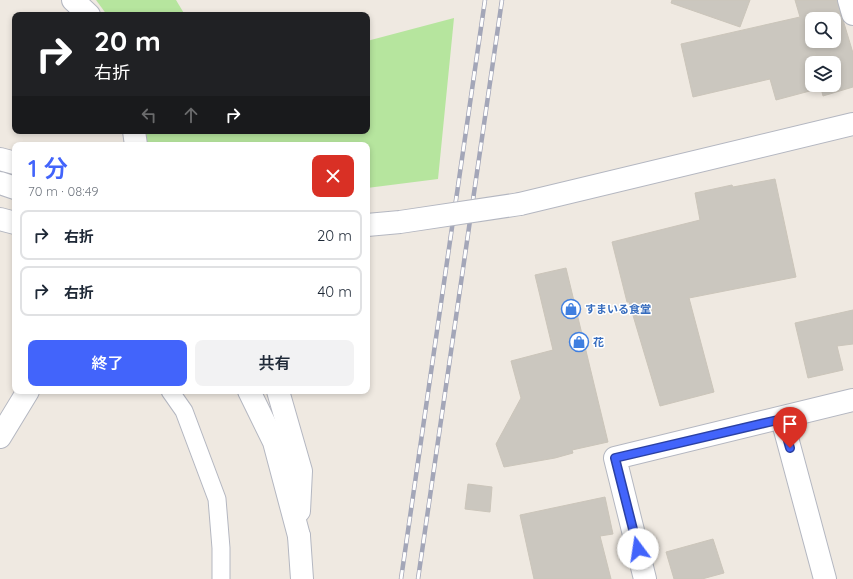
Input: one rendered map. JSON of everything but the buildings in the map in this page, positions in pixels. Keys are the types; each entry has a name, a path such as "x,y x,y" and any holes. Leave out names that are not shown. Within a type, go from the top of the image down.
{"street":[{"path":"73,0 86,12"},
{"path":"849,0 853,14"},
{"path":"370,224 400,222 520,204 853,124"},
{"path":"0,159 12,162"},
{"path":"0,183 12,187"},
{"path":"0,219 12,222"},
{"path":"0,437 26,394"},
{"path":"250,394 274,442 299,536"},
{"path":"279,394 300,470 299,536 302,579"},
{"path":"645,579 615,458 782,419 853,400"},
{"path":"782,419 825,579"}],"lane":[{"path":"172,394 184,411 217,499 221,548 221,579"}],"green space":[{"path":"96,0 176,0 183,12 105,12"},
{"path":"454,18 438,179 370,188 370,142 147,142 146,134 370,134 370,40"}],"railway":[{"path":"401,579 485,0"},
{"path":"418,579 502,0"}],"place":[{"name":"すまいる食堂","path":"571,309"},
{"name":"花","path":"579,342"}],"route":[{"path":"638,549 615,458 782,419 790,448"}]}
